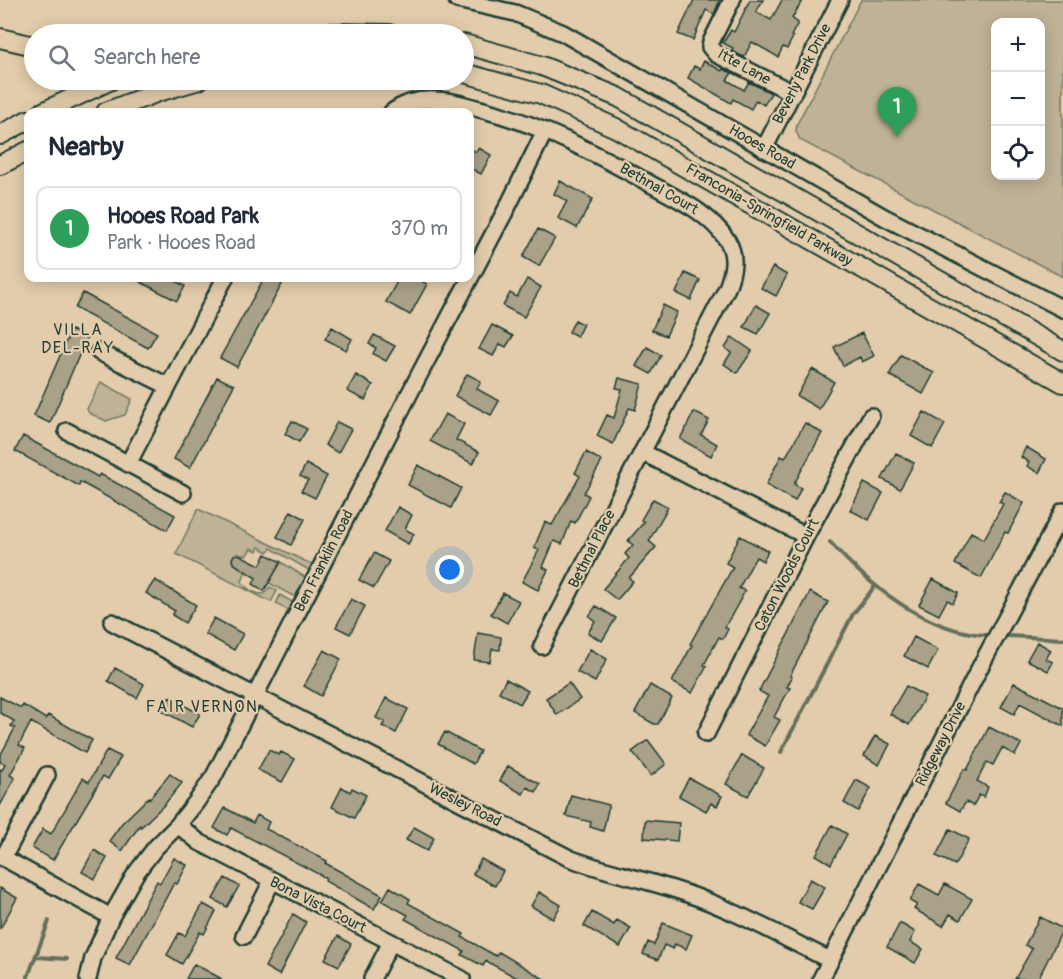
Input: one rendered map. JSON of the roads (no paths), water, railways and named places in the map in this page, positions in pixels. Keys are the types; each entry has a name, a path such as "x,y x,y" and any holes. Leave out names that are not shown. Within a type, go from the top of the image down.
{"main road":[{"path":"0,38 24,44"},
{"name":"Franconia-Springfield Parkway","path":"474,47 542,66 627,102 1063,351"},
{"name":"Franconia-Springfield Parkway","path":"474,76 541,94 607,123 1063,383"},
{"path":"52,108 90,90"},
{"path":"116,108 165,90"},
{"path":"0,135 24,122"},
{"path":"1,165 24,153"}],"street":[{"name":"Hooes Road","path":"457,0 515,13 563,33 884,217 1063,309"},
{"name":"Itte Lane","path":"732,0 710,47 716,54 793,93"},
{"name":"Beverly Park Drive","path":"764,149 840,0"},
{"name":"Bethnal Court","path":"399,108 408,103 424,100 448,101 506,116 597,154 695,209 718,228 727,240 734,259 727,288 698,345"},
{"name":"Ben Franklin Road","path":"474,272 545,131"},
{"path":"128,464 223,282"},
{"name":"Ben Franklin Road","path":"88,979 93,958 111,917 136,873 155,848 178,825 214,776 469,282"},
{"name":"Bethnal Place","path":"542,646 698,345"},
{"path":"99,352 168,386"},
{"name":"Caton Woods Court","path":"706,734 806,536 871,417"},
{"path":"68,431 183,493"},
{"path":"642,452 806,536"},
{"name":"Ridgeway Drive","path":"820,979 1063,511"},
{"name":"Wesley Road","path":"112,622 569,858 598,870 657,883 691,894 830,960"},
{"path":"47,775 2,857 111,917"},
{"name":"Bona Vista Court","path":"178,825 199,842 462,979"},
{"path":"244,936 272,881"},
{"path":"372,979 391,942"}],"waterway":[{"path":"830,542 845,559 881,590 921,616 965,632 987,635"},
{"path":"781,752 853,614 875,586"},
{"path":"1008,636 1063,639"},
{"path":"27,979 49,921"},
{"path":"36,957 67,959"}],"place":[{"name":"Hooes Road Park","path":"897,137"}],"district":[{"name":"VILLA DEL-RAY","path":"78,339"},
{"name":"FAIR VERNON","path":"202,707"}]}
